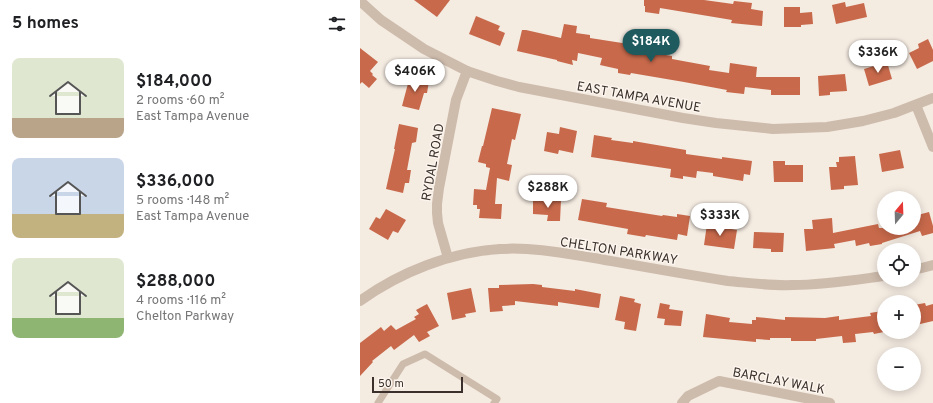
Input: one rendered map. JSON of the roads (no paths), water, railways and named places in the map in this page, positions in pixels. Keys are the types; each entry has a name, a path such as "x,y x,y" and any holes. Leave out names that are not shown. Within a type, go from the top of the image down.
{"street":[{"name":"EAST TAMPA AVENUE","path":"360,1 381,20 424,49 467,71 497,81 547,93 716,123 773,129 828,127 863,122 894,113 933,98"},
{"name":"RYDAL ROAD","path":"448,258 438,218 438,188 456,100 467,71"},
{"path":"916,105 933,147"},
{"name":"CHELTON PARKWAY","path":"360,301 397,278 422,267 448,258 475,252 500,249 520,249 573,255 728,281 792,285 826,283 877,277"},
{"path":"921,268 933,265"},
{"name":"BARCLAY WALK","path":"682,403 688,396 719,381 830,403"}],"lane":[{"path":"378,403 403,364 425,354 497,399 494,403"}]}
